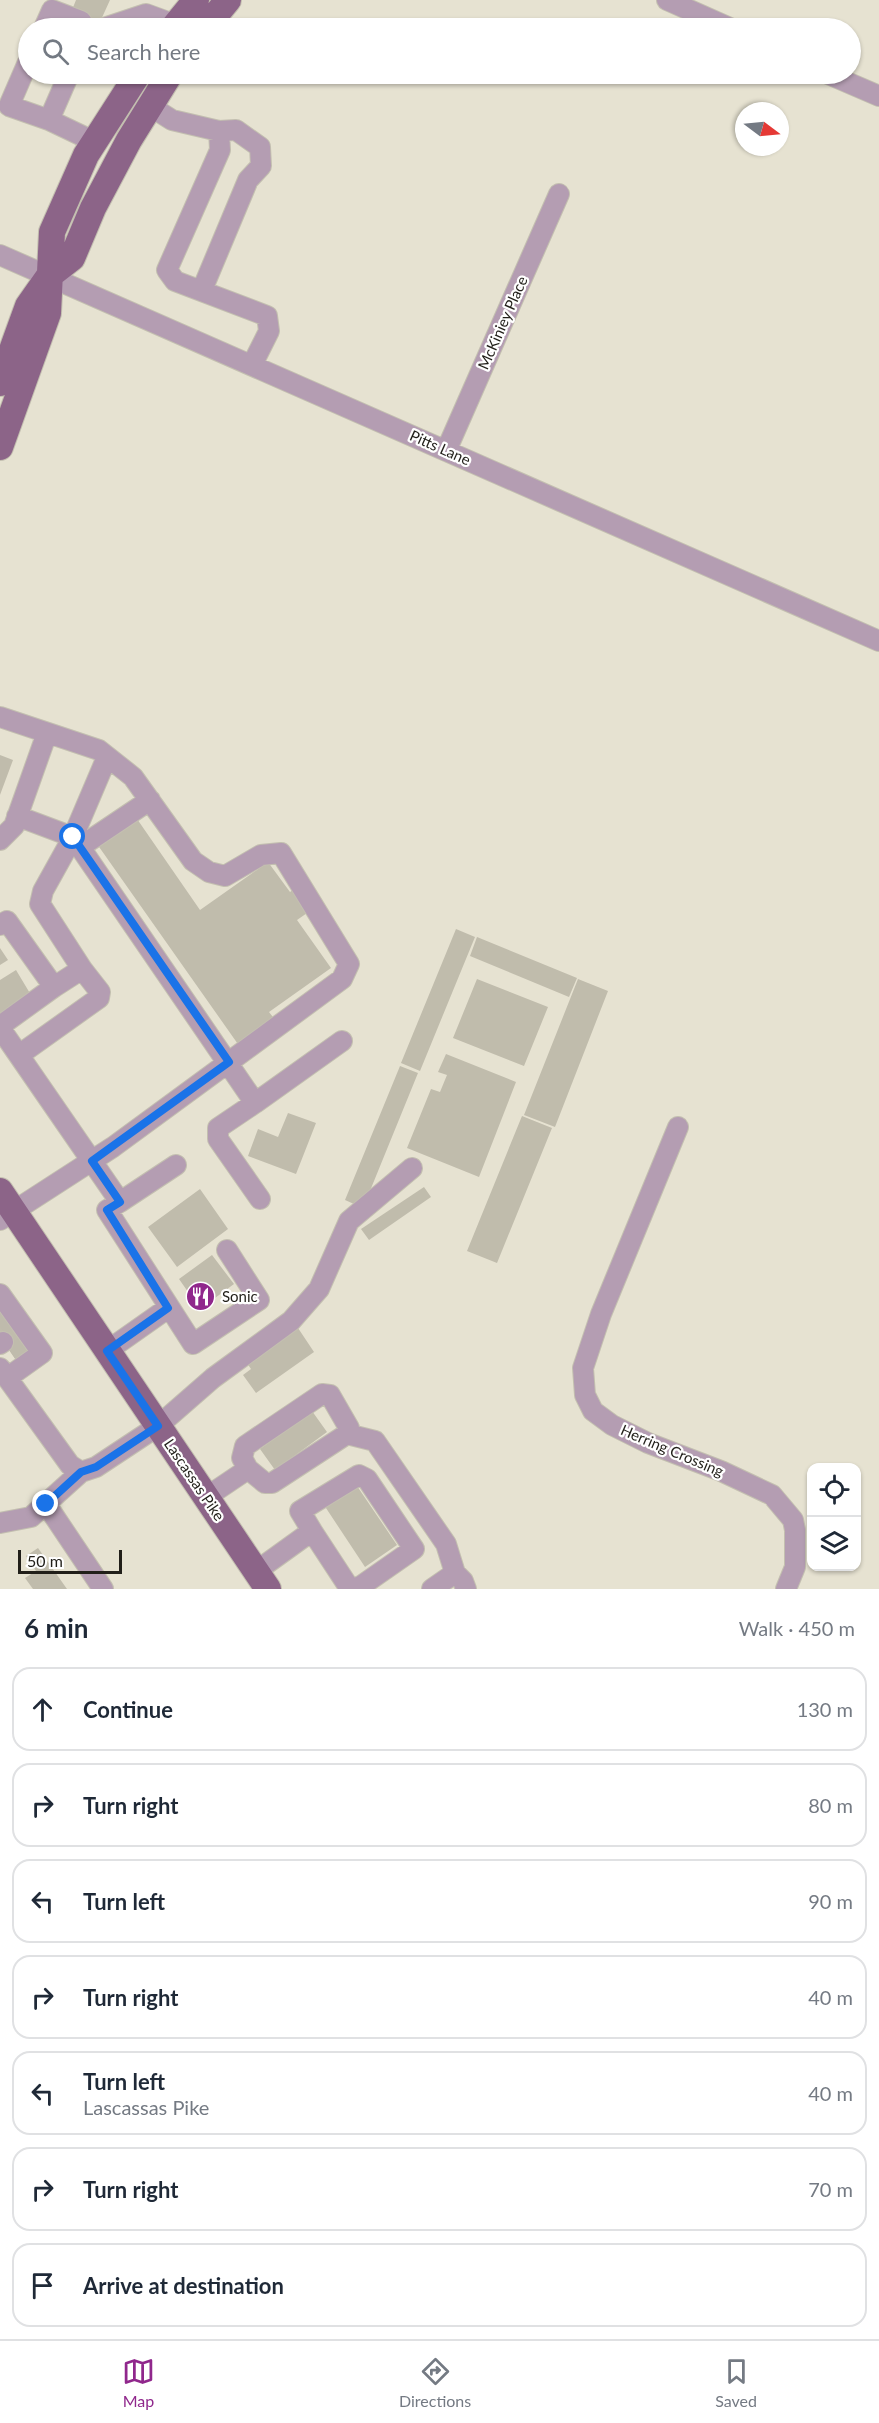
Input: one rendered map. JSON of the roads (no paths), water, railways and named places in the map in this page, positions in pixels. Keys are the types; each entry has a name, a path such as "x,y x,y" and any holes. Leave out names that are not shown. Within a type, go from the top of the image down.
{"main road":[{"path":"181,18 196,0"},
{"path":"213,18 228,0"},
{"path":"0,447 48,313 52,232 86,155 132,84"},
{"path":"0,383 28,306 49,276 72,258 93,208 164,84"},
{"name":"Lascassas Pike","path":"5,1207 107,1351 261,1580"}],"street":[{"path":"667,0 707,18"},
{"path":"48,18 52,10 73,18"},
{"path":"134,18 146,14 156,18"},
{"path":"18,84 9,106 49,120 95,142"},
{"path":"49,120 65,84"},
{"path":"851,84 879,96"},
{"path":"150,106 172,120 219,131 236,130 260,147 261,166 248,180 202,290"},
{"path":"219,131 220,150 167,270 175,281 267,316 269,331 252,365"},
{"name":"McKiniey Place","path":"446,451 560,194"},
{"name":"Pitts Lane","path":"0,255 879,641"},
{"path":"0,717 99,750 133,777 193,861 209,872 225,876 261,855 281,853 349,964 342,979 92,1161 5,1207"},
{"path":"0,840 14,826 47,733"},
{"path":"19,1055 99,998 100,992 82,969 40,904 43,891 77,842 107,757"},
{"path":"77,842 150,800"},
{"path":"17,816 77,842 255,1103"},
{"path":"3,923 54,987"},
{"path":"82,969 0,1027 120,1202"},
{"path":"260,1199 218,1139 218,1128 342,1041"},
{"name":"Herring Crossing","path":"678,1127 601,1314 584,1368 585,1395 593,1411 612,1425 648,1443 721,1471 772,1495 792,1520 795,1530 795,1567 786,1589"},
{"path":"176,1165 107,1210 193,1344 259,1300 227,1250"},
{"path":"0,1523 31,1516 81,1472 96,1467 158,1426 213,1378 291,1321 319,1289 350,1221 412,1168"},
{"path":"1,1297 12,1344 70,1466 81,1472"},
{"path":"107,1351 168,1308"},
{"path":"322,1394 330,1395 349,1428 347,1434 273,1483 265,1483 248,1469 242,1458 245,1446 322,1394"},
{"path":"347,1434 375,1441 446,1544 461,1581 432,1589"},
{"path":"205,1498 248,1469"},
{"path":"414,1549 367,1479 359,1475 300,1511 351,1589 360,1586 414,1549 436,1530"},
{"path":"46,1504 103,1589"},
{"path":"261,1580 312,1531"}],"tunnel":[{"path":"0,1326 7,1321"},
{"path":"12,1354 24,1346"}],"place":[{"name":"Sonic","path":"201,1297"}]}
